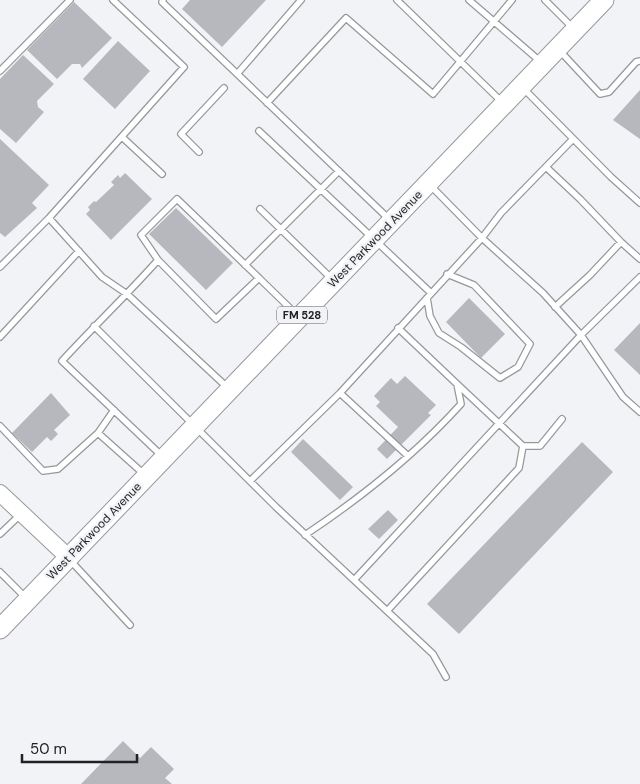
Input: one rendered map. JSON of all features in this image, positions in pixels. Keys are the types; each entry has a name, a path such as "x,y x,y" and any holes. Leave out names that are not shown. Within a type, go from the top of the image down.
{"main road":[{"name":"West Parkwood Avenue","path":"0,629 604,0"}],"street":[{"path":"0,493 68,557"}],"lane":[{"path":"0,72 70,0"},
{"path":"0,267 49,218 184,67 114,0"},
{"path":"163,0 162,2 392,222"},
{"path":"237,74 301,0"},
{"path":"396,0 504,104"},
{"path":"469,0 493,23 543,64"},
{"path":"268,103 346,18 433,94 512,0"},
{"path":"545,0 576,30"},
{"path":"558,49 600,94 609,92 636,62 640,61"},
{"path":"522,86 573,139 640,203"},
{"path":"199,152 181,134 224,88"},
{"path":"259,132 375,239 429,296 430,316 439,333 461,347 500,378 518,367 530,344 474,285 447,274"},
{"path":"122,137 162,174"},
{"path":"250,481 340,393 482,238 502,213 573,139"},
{"path":"546,167 640,259"},
{"path":"245,265 339,171"},
{"path":"428,184 555,307 581,335 623,397 640,412"},
{"path":"259,278 216,319 158,260 141,235 177,199 259,278 299,318"},
{"path":"260,209 334,282"},
{"path":"49,218 102,277 127,294 230,389"},
{"path":"555,307 590,275 621,242"},
{"path":"0,337 79,251"},
{"path":"158,260 62,361 164,458"},
{"path":"354,580 498,422 581,335 640,277"},
{"path":"94,326 250,481 433,654 446,678"},
{"path":"398,328 523,446 540,446 562,419"},
{"path":"305,534 374,486 437,430 460,404 457,384"},
{"path":"340,393 408,456"},
{"path":"0,426 43,472 58,469 98,433 114,410"},
{"path":"98,433 146,476"},
{"path":"387,611 519,468 523,446"},
{"path":"0,534 22,514"},
{"path":"68,557 130,625"},
{"path":"0,572 28,600"}],"building":[{"path":"190,0 266,0 222,47 182,9"},
{"path":"74,2 112,38 82,68 80,64 72,64 57,79 27,50"},
{"path":"118,41 150,71 115,109 83,79"},
{"path":"23,55 54,84 37,101 38,107 44,112 16,143 0,129 0,79"},
{"path":"640,90 640,139 613,120"},
{"path":"0,139 49,185 32,203 37,208 5,237 0,233"},
{"path":"125,173 152,199 111,240 86,214 90,210 88,207 114,185 111,182 118,175 120,178"},
{"path":"176,208 233,263 206,290 149,234"},
{"path":"469,298 505,334 481,358 446,322"},
{"path":"640,323 640,375 614,350"},
{"path":"405,376 436,405 428,413 431,415 387,459 377,449 398,427 376,406 380,402 374,396 391,378 397,384"},
{"path":"51,393 70,415 54,430 58,434 51,441 47,437 32,452 12,433"},
{"path":"303,439 353,487 340,500 291,452"},
{"path":"582,442 613,472 459,634 427,604"},
{"path":"388,510 398,520 379,539 368,529"},
{"path":"123,741 140,758 151,747 174,769 165,778 172,784 81,784"}]}
